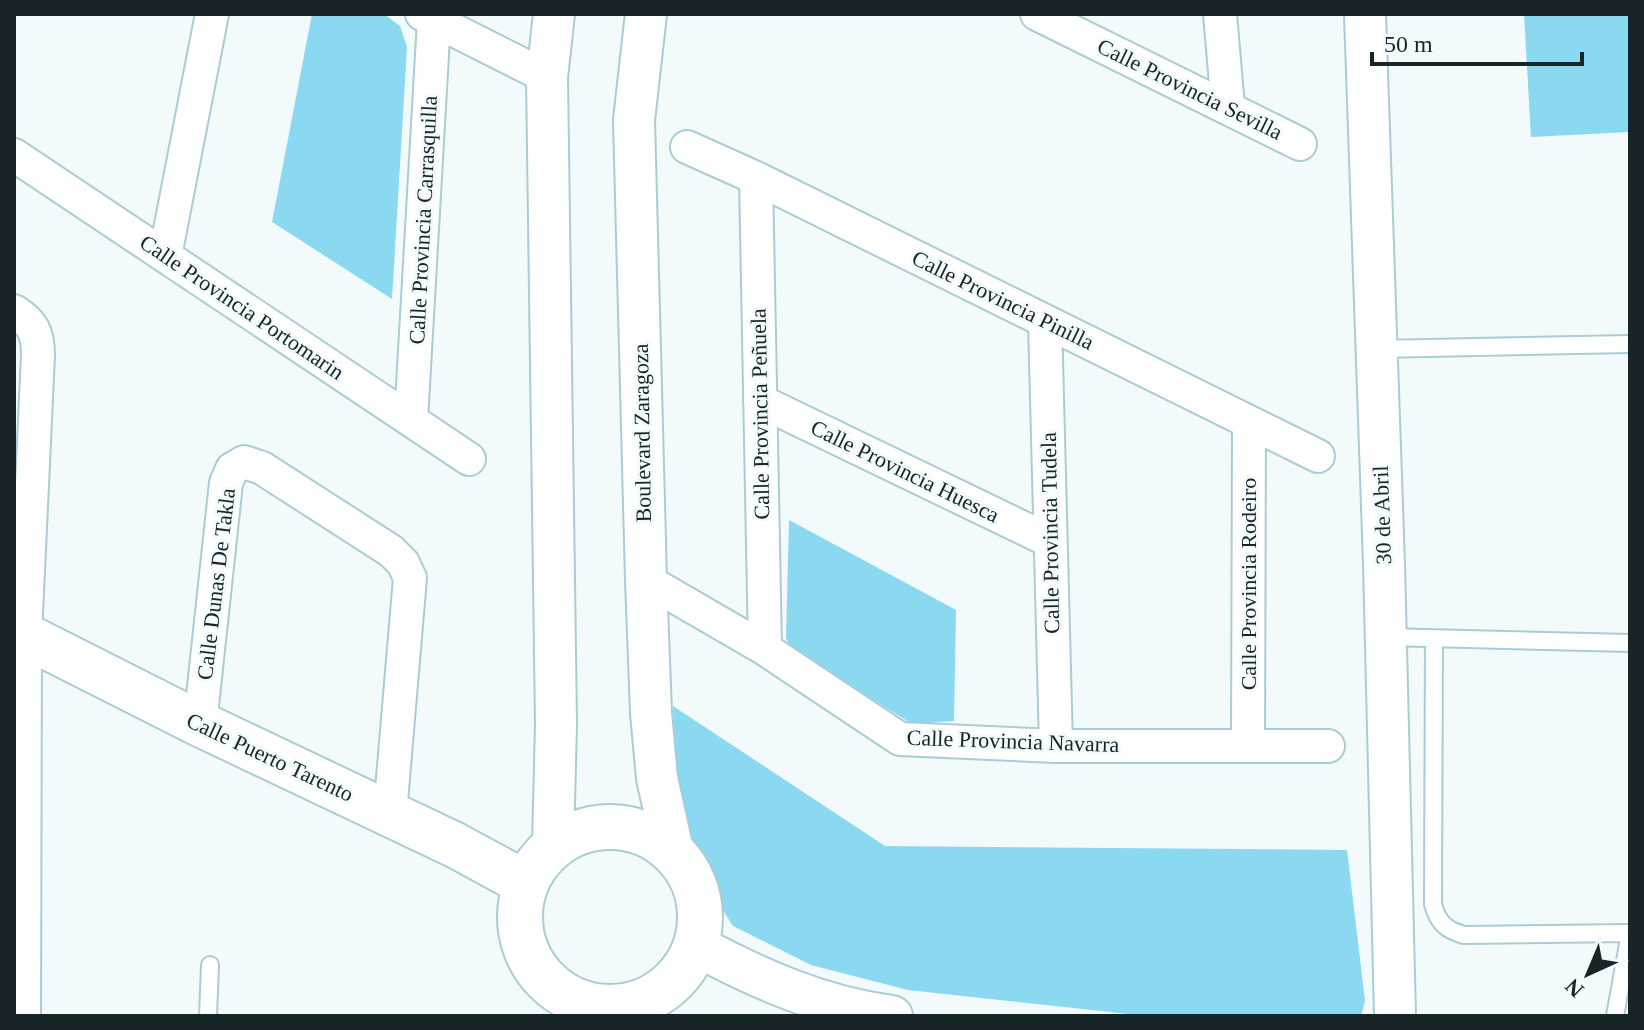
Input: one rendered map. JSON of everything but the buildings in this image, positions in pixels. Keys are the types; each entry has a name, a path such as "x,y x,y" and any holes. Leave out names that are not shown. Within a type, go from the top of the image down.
{"main road":[{"name":"Calle Puerto Tarento","path":"19,633 200,724 390,813 525,883"},
{"path":"537,970 555,990 582,1004 613,1008 643,1002 666,1002 697,946 702,919 694,882 673,851 646,834 616,826 585,829 553,845 540,858 525,883 519,912 522,941 537,970 548,1016"}],"street":[{"path":"165,256 212,14"},
{"path":"553,845 556,724 547,77 554,14"},
{"name":"Boulevard Zaragoza","path":"646,14 634,120 646,580 653,739 657,778 673,851"},
{"name":"Calle Provincia Sevilla","path":"1037,14 1300,144"},
{"path":"1220,14 1228,107"},
{"name":"30 de Abril","path":"1365,14 1395,1016"},
{"path":"428,17 547,77"},
{"name":"Calle Provincia Carrasquilla","path":"411,420 428,17"},
{"name":"Calle Provincia Pinilla","path":"687,147 756,178 1318,456"},
{"name":"Calle Provincia Portomarin","path":"14,155 469,459"},
{"name":"Calle Provincia Peñuela","path":"756,178 765,649"},
{"path":"14,311 31,323 38,337 19,633 24,1016"},
{"name":"Calle Provincia Tudela","path":"1045,321 1056,746"},
{"name":"Calle Provincia Huesca","path":"760,401 1050,541"},
{"name":"Calle Provincia Rodeiro","path":"1248,746 1249,422"},
{"name":"Calle Dunas De Takla","path":"200,724 226,483 232,469 244,462 262,468 391,551 403,563 410,578 390,813"},
{"name":"Calle Provincia Navarra","path":"646,580 765,649 900,739 1056,746 1328,746"},
{"path":"697,946 760,979 791,991 881,1015"}],"lane":[{"path":"1376,349 1630,344"},
{"path":"1386,637 1630,643"},
{"path":"1434,639 1433,904 1437,920 1449,930 1464,935 1630,933 1615,1016"},
{"path":"208,1016 210,965"}],"shaded area":[{"path":"312,14 384,14 400,26 407,47 392,299 272,222"},
{"path":"1524,14 1630,14 1630,132 1531,137"},
{"path":"789,520 956,610 954,721 912,724 791,648 786,638"},
{"path":"673,706 885,846 1347,850 1365,1001 1361,1016 1147,1016 908,990 811,965 733,926 709,889 676,797"}]}
